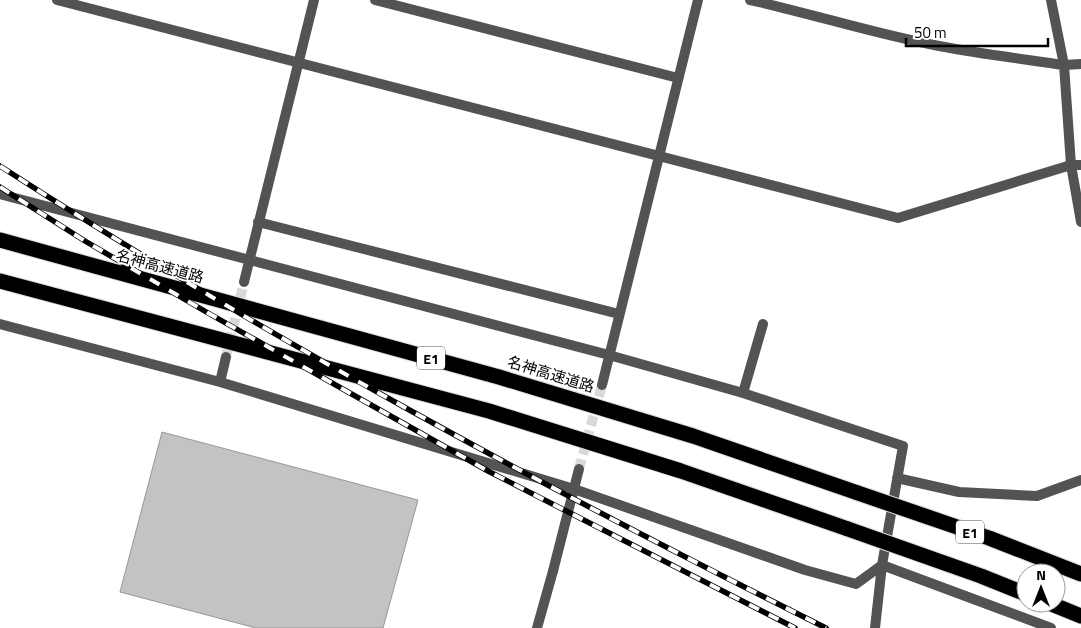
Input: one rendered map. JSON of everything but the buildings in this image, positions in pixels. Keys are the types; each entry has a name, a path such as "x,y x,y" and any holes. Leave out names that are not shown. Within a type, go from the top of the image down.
{"highway":[{"name":"名神高速道路","path":"0,240 499,377 692,436 989,538 1081,574"},
{"name":"E1","path":"0,281 489,411 681,471 982,576 1016,590"},
{"path":"1066,610 1081,616"}],"street":[{"path":"57,0 898,218 1076,165"},
{"path":"244,282 314,0"},
{"path":"375,0 678,78"},
{"path":"602,384 698,0"},
{"path":"750,0 836,23 940,46 1064,65 1081,64"},
{"path":"1051,0 1064,65 1081,222"},
{"path":"0,194 609,355 743,393 903,446 882,565 875,628"},
{"path":"258,222 619,314"},
{"path":"0,324 220,382 574,489 805,570 856,584 882,565"},
{"path":"743,393 763,324"},
{"path":"220,382 226,357"},
{"path":"537,628 579,469"},
{"path":"898,478 959,492 1037,496 1081,480"},
{"path":"882,565 1051,628"}],"tunnel":[{"path":"226,357 244,282"},
{"path":"579,469 602,385"}],"railway":[{"path":"0,166 201,290 406,408 510,465 826,628"},
{"path":"0,187 85,241 208,313 488,471 795,628"}]}
